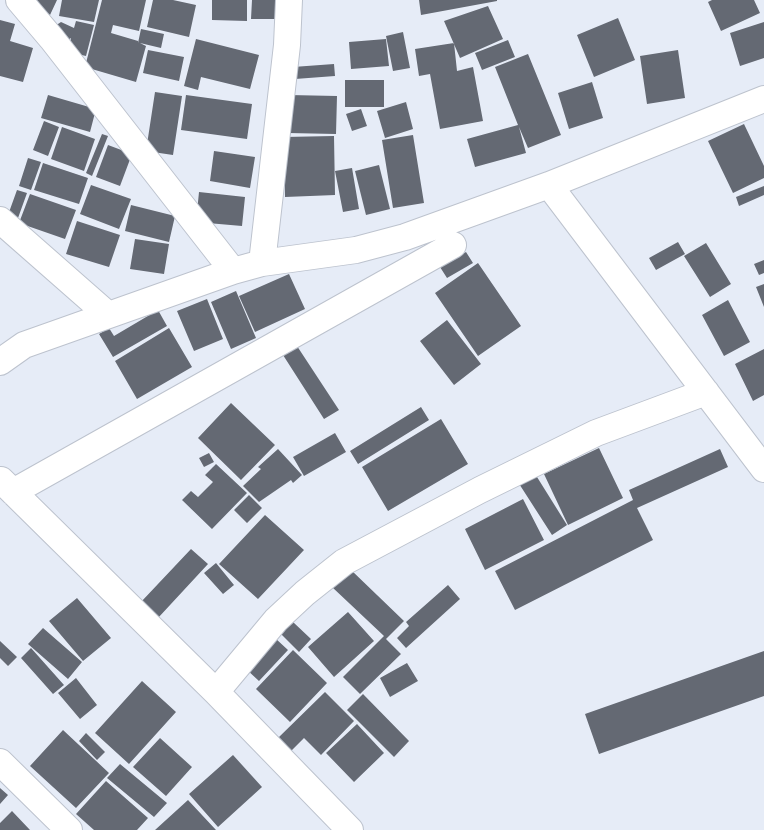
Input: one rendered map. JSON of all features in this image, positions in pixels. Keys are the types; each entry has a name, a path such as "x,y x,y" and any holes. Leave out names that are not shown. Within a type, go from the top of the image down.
{"street":[{"path":"19,0 52,39 233,270"},
{"path":"262,263 287,45 289,0"},
{"path":"0,362 24,344 233,270 262,263 356,250 405,238 549,185 764,99"},
{"path":"549,185 764,469"},
{"path":"0,220 108,314"},
{"path":"350,830 216,692 7,486 454,245"},
{"path":"216,692 276,620 305,593 344,562 480,490 596,433 706,392"},
{"path":"0,762 69,830"}],"building":[{"path":"35,0 57,0 50,15 33,6"},
{"path":"62,0 99,0 94,22 59,16"},
{"path":"102,0 146,0 139,31 113,25 111,33 138,41 138,43 141,29 164,34 161,48 140,43 146,46 136,82 85,67"},
{"path":"153,0 173,0 196,5 189,37 147,27"},
{"path":"212,0 247,0 247,21 212,20"},
{"path":"252,0 279,0 278,19 251,19"},
{"path":"419,0 497,0 497,1 421,15"},
{"path":"712,0 754,0 760,13 721,31 708,2"},
{"path":"488,6 503,39 460,58 444,21"},
{"path":"618,18 635,60 594,77 577,35"},
{"path":"0,20 15,24 10,41 33,48 23,82 0,76"},
{"path":"76,21 94,25 86,56 68,52 71,38 65,42 55,26 61,22 74,28"},
{"path":"764,22 764,58 740,66 730,33"},
{"path":"403,32 410,68 393,71 386,36"},
{"path":"196,39 259,55 250,89 201,77 198,90 184,86"},
{"path":"386,39 389,66 351,69 349,42"},
{"path":"508,40 515,57 482,70 475,53"},
{"path":"454,43 457,71 473,67 483,121 440,129 430,74 419,76 415,49"},
{"path":"148,50 184,57 179,81 143,73"},
{"path":"678,50 685,98 647,104 640,56"},
{"path":"528,54 561,135 528,148 519,127 526,153 475,167 467,139 518,125 495,67"},
{"path":"334,64 335,76 295,79 293,67"},
{"path":"345,80 384,80 384,107 345,107"},
{"path":"592,82 603,118 569,129 558,93"},
{"path":"155,92 182,96 173,155 146,151"},
{"path":"48,95 96,109 90,132 41,118"},
{"path":"186,95 252,104 247,139 181,130"},
{"path":"289,95 337,96 336,134 288,133"},
{"path":"406,102 413,129 385,138 377,111"},
{"path":"361,109 367,126 352,131 346,114"},
{"path":"44,121 59,127 48,156 33,150"},
{"path":"744,124 764,166 764,178 733,193 708,141"},
{"path":"62,127 95,139 84,171 51,159"},
{"path":"102,134 108,136 92,176 86,173"},
{"path":"413,135 424,203 393,208 382,140"},
{"path":"334,136 335,195 285,197 284,137"},
{"path":"108,145 132,154 120,186 96,177"},
{"path":"214,151 255,157 250,188 210,181"},
{"path":"28,158 41,162 31,190 19,186"},
{"path":"43,163 88,178 79,204 34,190"},
{"path":"379,165 390,209 366,215 355,171"},
{"path":"352,168 359,209 343,212 335,171"},
{"path":"91,185 131,199 119,229 80,214"},
{"path":"764,186 764,195 739,206 736,197"},
{"path":"17,190 27,193 18,218 8,215"},
{"path":"199,192 245,197 242,226 196,222"},
{"path":"30,194 76,210 65,239 19,223"},
{"path":"131,205 175,216 169,242 125,231"},
{"path":"77,221 120,235 109,267 66,254"},
{"path":"135,239 169,244 164,274 130,269"},
{"path":"678,242 685,254 656,270 649,258"},
{"path":"706,243 731,284 710,297 684,256"},
{"path":"466,252 473,263 447,278 440,267"},
{"path":"764,260 764,273 759,275 754,264"},
{"path":"478,263 521,326 478,356 435,293"},
{"path":"289,274 305,309 255,332 239,296"},
{"path":"764,284 764,307 756,287"},
{"path":"236,291 256,338 231,349 211,302"},
{"path":"207,299 223,339 194,351 177,311"},
{"path":"728,300 750,342 724,356 702,315"},
{"path":"158,310 167,326 113,357 99,334 109,328 114,336"},
{"path":"447,320 481,364 454,385 420,341"},
{"path":"169,328 192,367 137,399 115,361"},
{"path":"297,346 339,410 324,419 283,355"},
{"path":"764,349 764,395 753,401 735,364"},
{"path":"231,403 275,445 241,480 198,438"},
{"path":"421,407 429,420 358,464 350,451"},
{"path":"441,419 468,464 388,511 362,467"},
{"path":"335,433 346,452 304,476 293,457"},
{"path":"599,448 623,498 568,525 544,474"},
{"path":"278,449 302,475 293,483 291,480 259,502 243,486 261,469 258,467"},
{"path":"720,449 728,467 637,508 653,540 515,610 495,571 633,500 629,490"},
{"path":"209,453 214,462 204,467 199,458"},
{"path":"216,464 247,493 212,529 182,500 191,491 198,497 213,482 205,475"},
{"path":"532,469 567,525 552,535 516,479"},
{"path":"249,495 262,508 247,523 234,510"},
{"path":"523,499 544,540 485,570 465,529"},
{"path":"265,515 304,550 258,599 219,564"},
{"path":"191,549 208,564 158,618 141,602"},
{"path":"216,563 234,585 223,594 204,573"},
{"path":"350,569 404,621 386,639 401,654 360,694 343,677 384,636 332,587"},
{"path":"448,585 460,599 406,648 397,638 409,626 406,622"},
{"path":"77,598 111,638 83,661 49,621"},
{"path":"348,612 374,641 334,677 308,647"},
{"path":"293,622 311,639 299,652 281,634"},
{"path":"43,628 82,662 68,679 28,644"},
{"path":"275,638 288,650 259,681 246,669"},
{"path":"0,641 17,657 8,666 0,658"},
{"path":"31,648 64,685 53,694 21,658"},
{"path":"293,650 327,683 290,722 256,689"},
{"path":"764,651 764,696 599,754 585,714"},
{"path":"407,663 418,681 390,697 380,678"},
{"path":"76,678 97,705 80,719 58,693"},
{"path":"142,681 176,712 129,764 95,733"},
{"path":"325,692 354,721 321,755 304,738 291,751 278,738"},
{"path":"363,694 409,741 394,757 347,710"},
{"path":"357,724 384,753 354,782 326,753"},
{"path":"63,730 109,773 76,808 30,766"},
{"path":"86,733 105,752 97,760 79,741"},
{"path":"160,738 192,767 166,796 133,767"},
{"path":"233,755 262,787 218,827 189,794"},
{"path":"120,764 167,803 154,817 107,778"},
{"path":"106,781 148,818 137,830 94,830 76,814"},
{"path":"0,788 8,795 0,804"},
{"path":"188,800 216,830 155,830"},
{"path":"12,811 30,830 0,830 0,823"}]}
